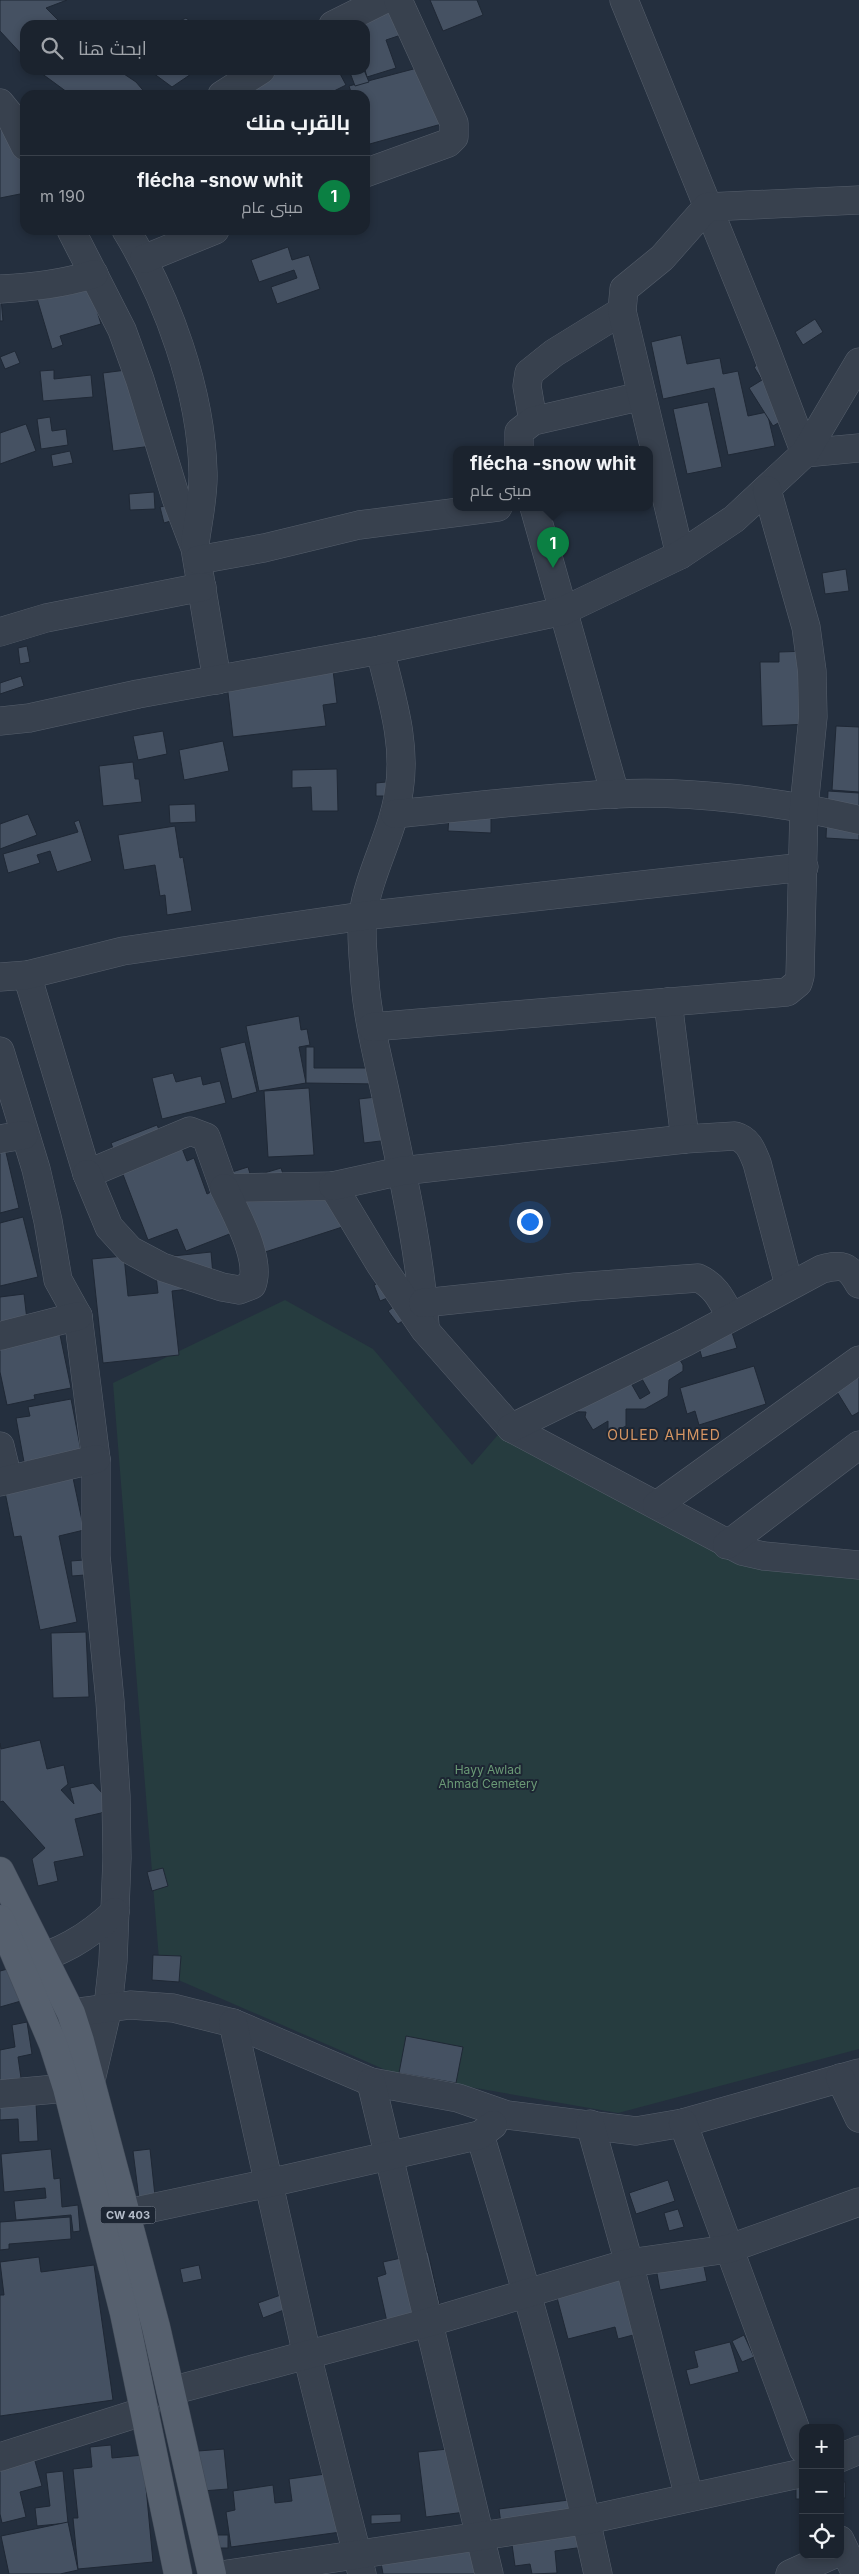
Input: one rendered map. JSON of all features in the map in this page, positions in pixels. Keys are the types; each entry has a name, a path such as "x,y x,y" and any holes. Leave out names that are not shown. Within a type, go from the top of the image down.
{"main road":[{"name":"CW 403","path":"0,1871 32,1961 43,2020 79,2084 128,2213 171,2391 212,2574"},
{"name":"CW 403","path":"0,1919 71,2013 79,2084 178,2574"}],"street":[{"path":"343,20 384,0"},
{"path":"370,171 448,144 454,136 454,123 398,0"},
{"path":"624,0 651,60 805,453"},
{"path":"230,90 253,75"},
{"path":"11,113 20,134"},
{"path":"680,555 622,311 622,295 628,285 662,258 707,207 859,200"},
{"path":"73,235 122,330 140,380 176,498 196,554 217,680"},
{"path":"129,235 144,259 160,294 181,353 196,411 203,471 196,554"},
{"path":"144,259 203,235"},
{"path":"0,289 44,287 94,274"},
{"path":"533,421 527,386 529,373 543,361 622,311"},
{"path":"0,721 29,718 138,694 380,650 563,611 680,555 734,519 805,453 859,362"},
{"path":"519,446 519,432 533,421 642,396"},
{"path":"805,453 859,448"},
{"path":"372,1027 786,992 792,989 800,976 804,807 813,717 812,671 806,627 767,490"},
{"path":"196,554 264,548 359,525 467,511"},
{"path":"535,511 614,794"},
{"path":"0,632 46,618 202,587"},
{"path":"380,650 399,729 401,766 395,814 379,853 363,916 365,982 372,1027 401,1171 423,1303 425,1330"},
{"path":"395,814 614,794 667,794 804,807 859,820"},
{"path":"0,978 27,975 123,952 363,916 804,867"},
{"path":"27,975 87,1174 110,1227 130,1250 162,1267 222,1287 239,1290 252,1285 255,1276 255,1262 224,1188 206,1137 190,1131 87,1174"},
{"path":"668,1002 685,1139"},
{"path":"0,1051 12,1137 36,1169 48,1220 58,1280 78,1316 96,1459 96,1556 110,1701 116,1796 115,1912 113,1961 108,2006 79,2084 0,2094"},
{"path":"224,1188 333,1186 401,1171 730,1135 743,1138 749,1145 757,1163 790,1285"},
{"path":"333,1186 380,1264 425,1330 511,1428 657,1505 727,1545 764,1556 859,1565"},
{"path":"511,1428 686,1342 822,1269 835,1266 848,1269 859,1284"},
{"path":"423,1303 585,1286 698,1278 708,1282 715,1290 731,1318"},
{"path":"0,1336 78,1316"},
{"path":"657,1505 859,1360"},
{"path":"727,1545 859,1445"},
{"path":"0,1446 4,1480 96,1459"},
{"path":"32,1961 92,1933 115,1912"},
{"path":"43,2020 108,2006 130,2005 173,2008 233,2023 371,2082 458,2098 507,2115 636,2131 683,2123 850,2076 859,2118"},
{"path":"233,2023 307,2355 361,2564"},
{"path":"371,2082 489,2574"},
{"path":"128,2213 480,2135 507,2115"},
{"path":"683,2123 799,2438"},
{"path":"590,2124 629,2262 689,2497"},
{"path":"480,2135 528,2293 587,2520 598,2574"},
{"path":"171,2391 430,2322 629,2262 728,2249 859,2202"},
{"path":"0,2457 145,2411"},
{"path":"844,2456 859,2450"},
{"path":"228,2574 361,2564 480,2537 587,2520 799,2474"},
{"path":"844,2556 856,2574"},
{"path":"790,2574 819,2559"}],"green space":[{"name":"Hayy Awlad Ahmad Cemetery","path":"285,1300 373,1349 472,1465 502,1430 742,1558 859,1569 859,2049 618,2113 395,2074 160,1972 113,1383"}],"building":[{"path":"0,0 67,0 46,8 58,20 20,20 20,53 0,31"},
{"path":"373,0 416,30 386,40 396,68 367,77 366,75 370,75 370,20 355,20"},
{"path":"430,0 477,0 483,15 443,31"},
{"path":"440,62 456,120 370,144 370,90 350,90 349,86"},
{"path":"44,75 126,75 136,82 143,90 64,90"},
{"path":"156,75 190,75 172,87"},
{"path":"248,75 341,75 346,85 336,90 220,90"},
{"path":"351,75 366,75 369,82 355,86"},
{"path":"20,117 20,194 0,198 0,121"},
{"path":"288,247 292,260 309,255 320,289 277,304 271,287 297,278 294,270 259,282 251,260"},
{"path":"84,269 101,324 60,336 63,345 52,349 33,285"},
{"path":"0,287 3,321 0,321"},
{"path":"815,319 823,332 803,345 795,332"},
{"path":"681,335 687,364 720,358 723,374 738,371 748,416 767,412 775,446 728,455 714,388 663,399 651,342"},
{"path":"15,351 20,363 5,369 0,357"},
{"path":"765,360 797,412 773,426 749,388 762,380 754,367"},
{"path":"142,368 152,446 113,451 103,373"},
{"path":"54,370 54,379 91,375 93,397 43,401 40,371"},
{"path":"708,402 722,467 687,474 673,409"},
{"path":"50,417 52,431 66,429 68,445 41,449 37,419"},
{"path":"26,424 36,451 0,464 0,433"},
{"path":"70,451 73,463 53,467 51,455"},
{"path":"154,492 155,509 130,510 129,494"},
{"path":"173,504 177,519 164,523 160,507"},
{"path":"846,569 849,591 825,594 822,573"},
{"path":"27,646 30,662 20,664 18,648"},
{"path":"810,651 811,724 762,726 760,662 779,662 779,652"},
{"path":"331,654 337,703 323,705 326,726 233,737 226,675"},
{"path":"21,676 24,686 0,694 0,683"},
{"path":"836,726 859,727 859,792 832,790"},
{"path":"163,731 167,754 138,760 133,736"},
{"path":"223,741 229,771 184,780 179,750"},
{"path":"133,762 135,779 139,779 142,802 103,806 99,766"},
{"path":"337,769 338,811 312,811 311,787 292,788 292,770"},
{"path":"386,782 386,796 376,796 376,783"},
{"path":"828,791 859,793 859,840 826,838"},
{"path":"195,804 196,822 170,823 169,805"},
{"path":"28,814 37,835 0,849 0,824"},
{"path":"449,816 491,818 491,833 448,831"},
{"path":"79,820 92,861 57,872 50,851 37,855 40,863 8,873 3,854 78,832 74,822"},
{"path":"175,826 180,858 183,857 192,911 167,915 165,895 160,896 155,865 124,870 118,835"},
{"path":"299,1016 301,1030 307,1029 310,1045 299,1047 306,1083 259,1091 246,1026"},
{"path":"245,1042 257,1092 232,1099 220,1048"},
{"path":"306,1047 314,1047 314,1068 379,1068 379,1084 306,1083"},
{"path":"173,1073 176,1082 201,1076 203,1085 220,1081 226,1103 162,1119 152,1078"},
{"path":"309,1088 314,1155 268,1157 264,1091"},
{"path":"393,1095 397,1139 364,1143 359,1099"},
{"path":"157,1125 161,1134 180,1143 187,1161 194,1158 207,1194 215,1190 232,1233 186,1251 177,1229 148,1240 111,1143"},
{"path":"4,1144 19,1208 0,1213 0,1145"},
{"path":"248,1167 251,1177 281,1168 289,1192 353,1189 364,1220 262,1253 232,1172"},
{"path":"23,1217 38,1277 0,1286 0,1223"},
{"path":"211,1252 214,1286 172,1291 179,1355 103,1363 92,1259 124,1256 128,1296 158,1293 154,1258"},
{"path":"401,1275 407,1290 380,1301 374,1285"},
{"path":"24,1294 27,1320 0,1322 0,1297"},
{"path":"402,1301 411,1315 398,1324 388,1311"},
{"path":"729,1323 737,1348 702,1358 695,1333"},
{"path":"59,1330 71,1388 34,1395 35,1399 7,1405 0,1372 0,1341"},
{"path":"670,1343 683,1365 683,1371 669,1380 668,1396 645,1409 626,1409 626,1426 616,1431 608,1431 608,1421 593,1430 585,1417 586,1412 538,1411 632,1380 632,1385 640,1399 650,1393 633,1363"},
{"path":"859,1354 859,1412 852,1416 826,1374"},
{"path":"754,1366 766,1404 699,1425 695,1411 687,1414 680,1388"},
{"path":"71,1399 81,1451 24,1462 16,1418 30,1416 28,1407"},
{"path":"73,1478 84,1530 59,1536 77,1622 40,1630 21,1536 14,1537 5,1492"},
{"path":"84,1560 85,1575 72,1576 71,1561"},
{"path":"86,1632 89,1697 53,1698 51,1633"},
{"path":"40,1740 47,1769 64,1765 68,1784 61,1790 74,1804 70,1788 93,1783 112,1804 101,1813 75,1819 84,1856 54,1862 58,1881 38,1886 32,1859 45,1848 3,1801 0,1802 0,1743 1,1749"},
{"path":"163,1868 168,1886 152,1891 147,1872"},
{"path":"153,1955 181,1956 179,1982 152,1980"},
{"path":"19,1966 28,1999 0,2007 0,1971"},
{"path":"27,2022 32,2054 18,2057 21,2078 0,2082 0,2050 15,2047 12,2025"},
{"path":"406,2036 463,2047 456,2083 399,2073"},
{"path":"36,2103 38,2141 19,2142 18,2119 0,2120 0,2105"},
{"path":"51,2149 54,2179 60,2178 62,2207 78,2205 80,2231 73,2232 71,2215 16,2220 14,2201 46,2198 45,2188 4,2192 1,2154"},
{"path":"150,2149 155,2196 139,2199 133,2151"},
{"path":"668,2180 675,2201 636,2214 629,2193"},
{"path":"678,2209 684,2227 669,2231 664,2213"},
{"path":"70,2217 71,2239 9,2244 9,2249 0,2250 0,2222"},
{"path":"699,2243 707,2281 660,2290 653,2252"},
{"path":"428,2252 441,2310 387,2322 377,2277 386,2274 383,2262"},
{"path":"39,2257 41,2272 94,2265 113,2400 0,2416 0,2295 4,2295 0,2262"},
{"path":"199,2265 202,2279 183,2283 180,2269"},
{"path":"636,2269 652,2330 618,2339 615,2327 568,2339 555,2290"},
{"path":"292,2291 297,2305 263,2318 258,2303"},
{"path":"744,2335 754,2357 742,2362 732,2341"},
{"path":"730,2342 739,2372 690,2385 686,2370 698,2367 694,2351"},
{"path":"112,2413 33,2454 42,2486 20,2492 26,2517 2,2523 0,2514 0,2442"},
{"path":"111,2445 112,2458 143,2455 153,2562 78,2569 73,2518 78,2518 73,2469 92,2467 90,2447"},
{"path":"224,2449 228,2489 202,2491 198,2451"},
{"path":"448,2449 481,2510 426,2517 418,2452"},
{"path":"796,2467 799,2467 799,2499 796,2499"},
{"path":"63,2471 68,2523 37,2526 35,2508 50,2506 46,2473"},
{"path":"340,2472 348,2531 231,2547 226,2512 235,2510 233,2491 273,2485 275,2503 292,2501 289,2479"},
{"path":"844,2482 845,2482 844,2498"},
{"path":"584,2498 591,2546 555,2551 557,2573 532,2574 530,2564 515,2566 510,2530 502,2531 499,2509"},
{"path":"401,2514 401,2522 371,2524 371,2515"},
{"path":"68,2522 78,2570 60,2574 9,2574 1,2536"},
{"path":"476,2522 490,2574 383,2574 377,2540"},
{"path":"217,2535 228,2535 228,2548 217,2548"}],"place":[{"name":"flécha -snow whit","path":"553,568"}],"district":[{"name":"OULED AHMED","path":"664,1434"}]}
